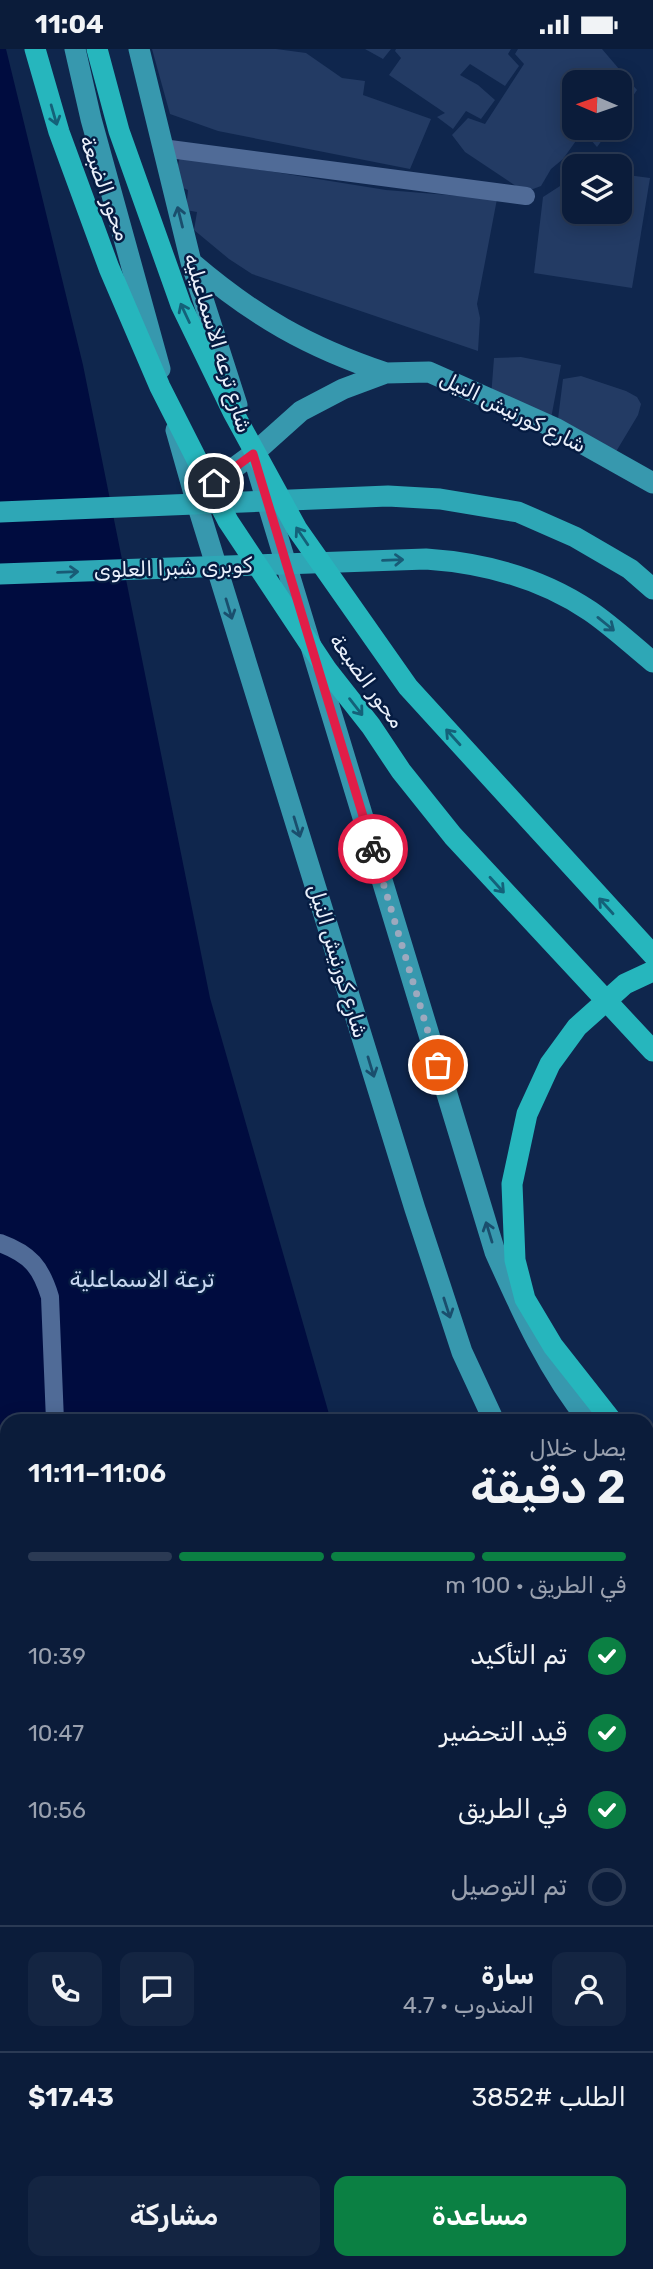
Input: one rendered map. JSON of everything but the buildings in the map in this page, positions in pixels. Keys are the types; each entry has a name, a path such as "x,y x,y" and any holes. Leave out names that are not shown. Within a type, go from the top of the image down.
{"highway":[{"name":"محور الضبعة","path":"35,49 59,132 109,268 160,387 228,521 327,670 453,837 653,1051"},
{"name":"محور الضبعة","path":"97,49 119,131 181,305 233,412 297,529 408,687 653,955"},
{"path":"0,512 387,496 440,499 518,512 575,537 630,569 653,589"},
{"name":"كوبرى شبرا العلوى","path":"0,574 426,559 466,562 534,580 589,610 653,662"},
{"path":"606,1414 553,1346 525,1299 515,1259 512,1184 527,1114 551,1064 577,1027 625,984 653,944"},
{"path":"625,984 653,971"}],"main road":[{"name":"شارع كورنيش النيل","path":"75,49 91,119 195,497 415,1209 462,1352 491,1414"},
{"name":"شارع ترعه الاسماعيليه","path":"139,49 191,262 253,454 495,1251 530,1329 583,1414"},
{"path":"191,262 249,309 282,329 339,356 386,373"},
{"name":"شارع كورنيش النيل","path":"195,497 253,454 301,411 342,389 386,373 429,372 555,428 653,483"}],"lane":[{"path":"162,148 526,196"},
{"path":"0,1243 18,1249 33,1262 44,1278 50,1297 55,1414"}],"water":[{"name":"ترعة الاسماعلية","path":"0,49 6,49 83,365 210,998 329,1414 0,1414"}],"way so far":[{"path":"373,849 438,1065"}],"route":[{"path":"214,483 253,454 373,849"}]}
